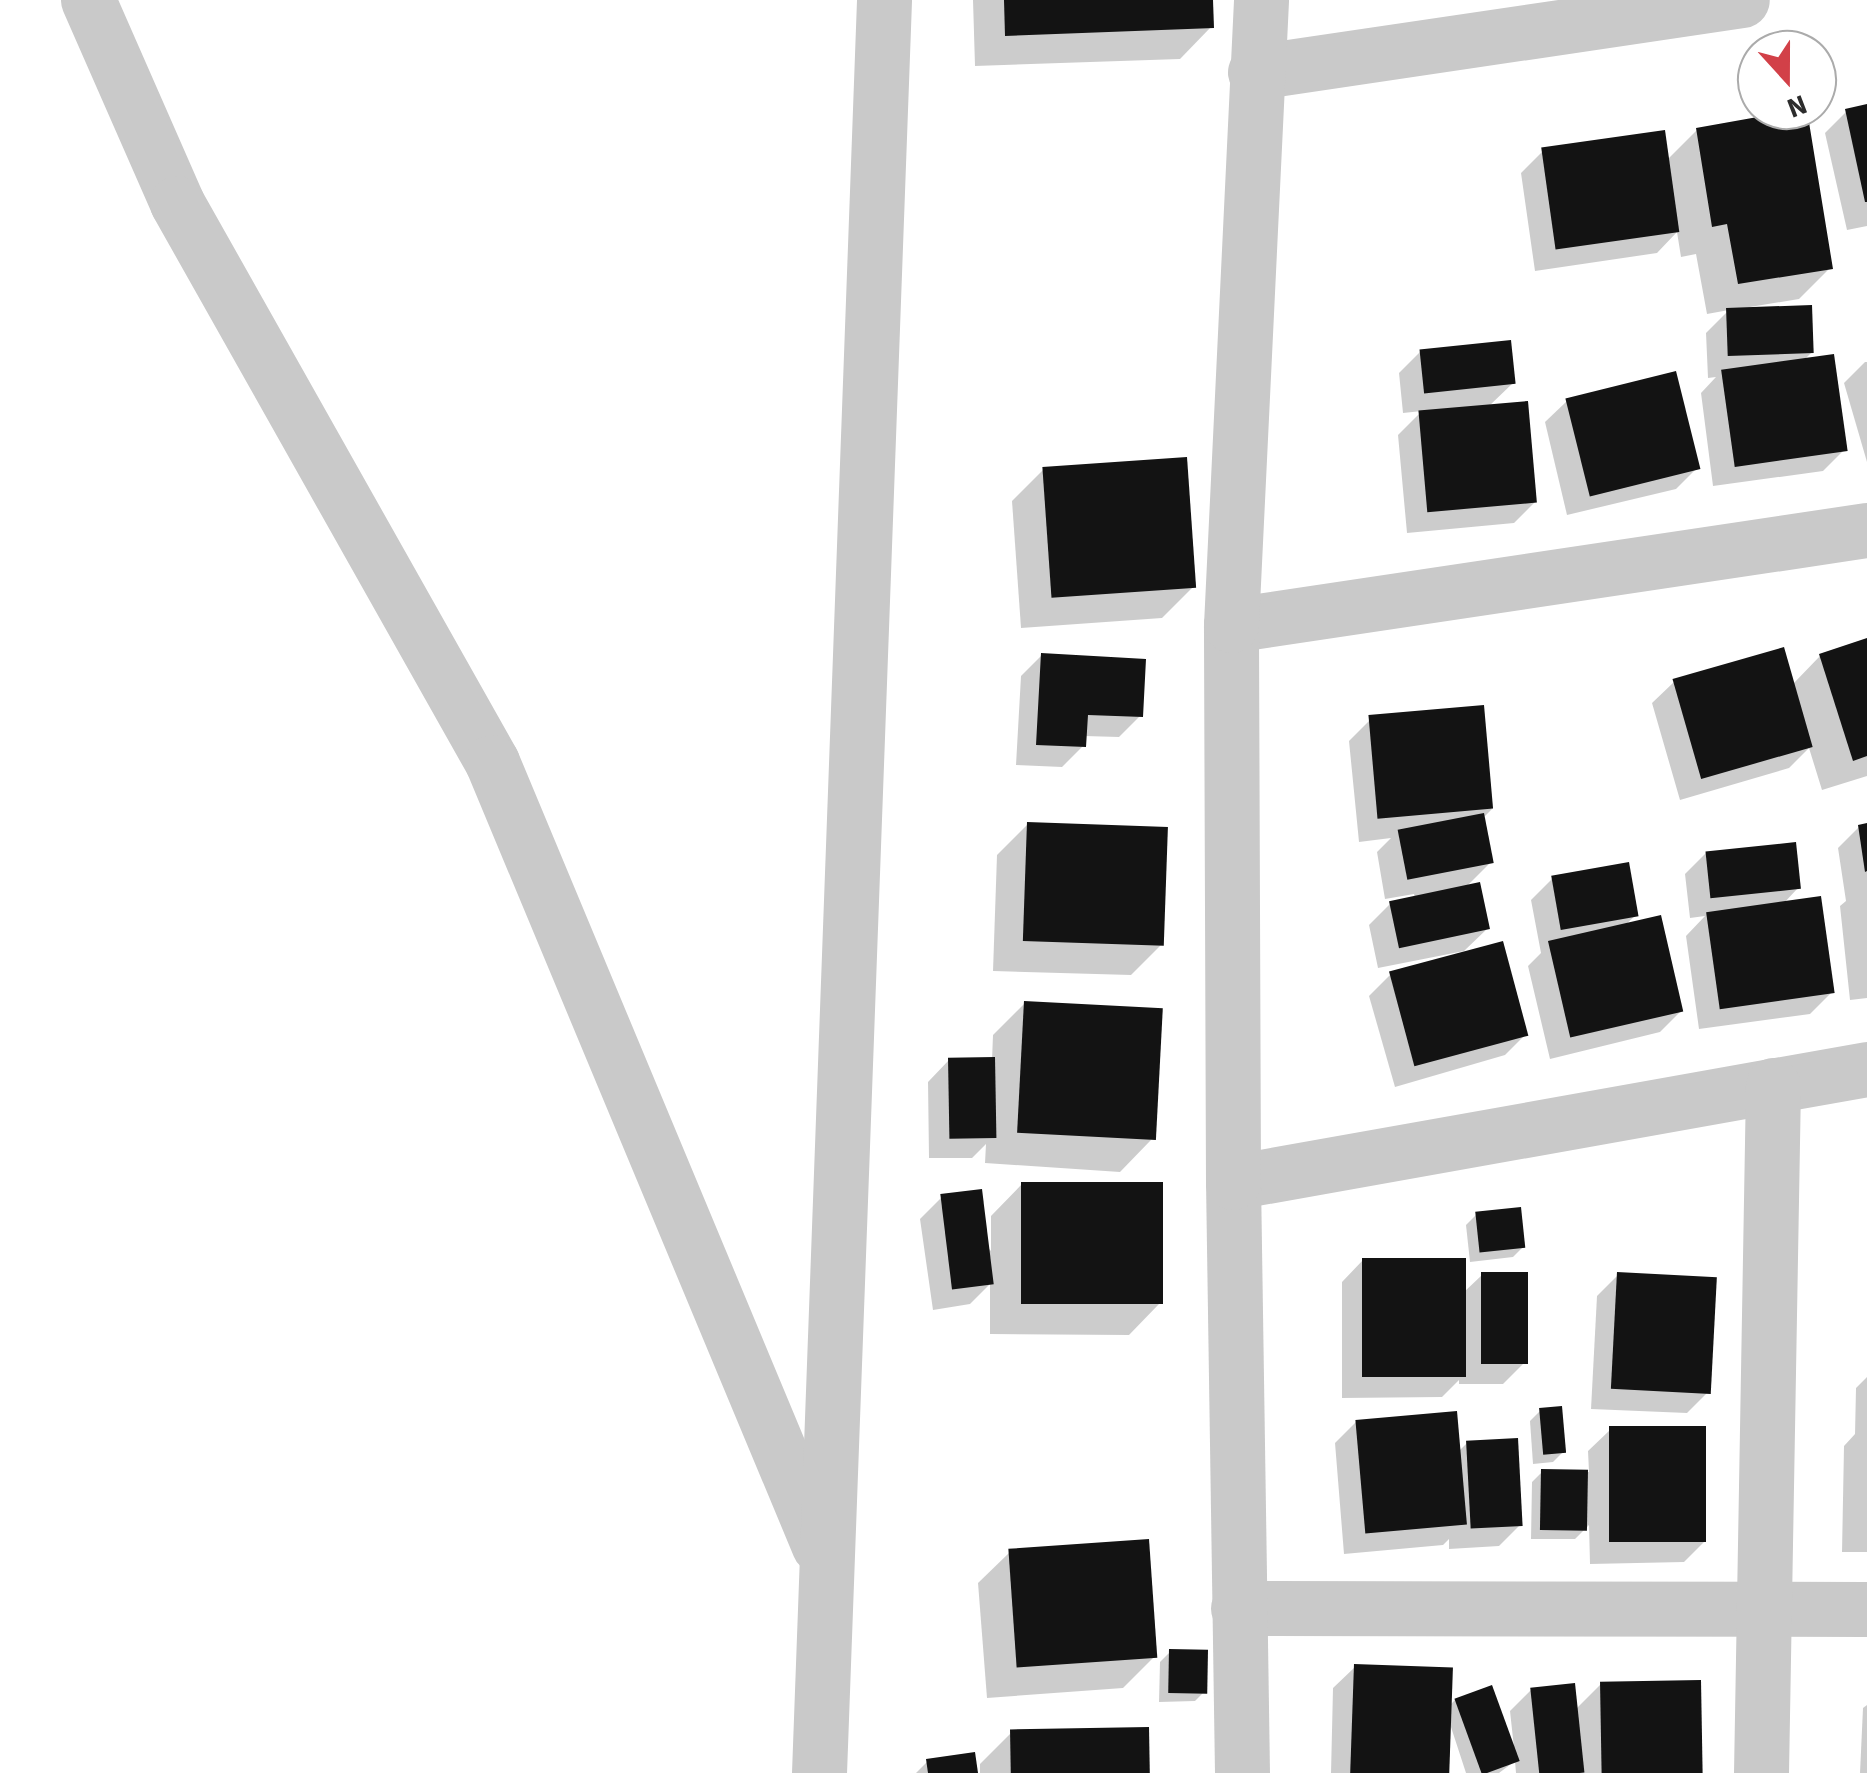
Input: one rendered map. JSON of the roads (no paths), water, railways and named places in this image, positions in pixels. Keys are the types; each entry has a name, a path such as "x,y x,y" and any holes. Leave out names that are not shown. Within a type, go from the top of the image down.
{"street":[{"path":"88,0 176,203 492,762 826,1563"},
{"path":"819,1773 884,0"},
{"path":"1242,1773 1233,1182 1232,625 1261,0"},
{"path":"1255,72 1742,0"},
{"path":"1232,625 1867,530"},
{"path":"1233,1182 1867,1068"},
{"path":"1761,1773 1767,1607 1773,1086"},
{"path":"1238,1608 1867,1608"}]}
